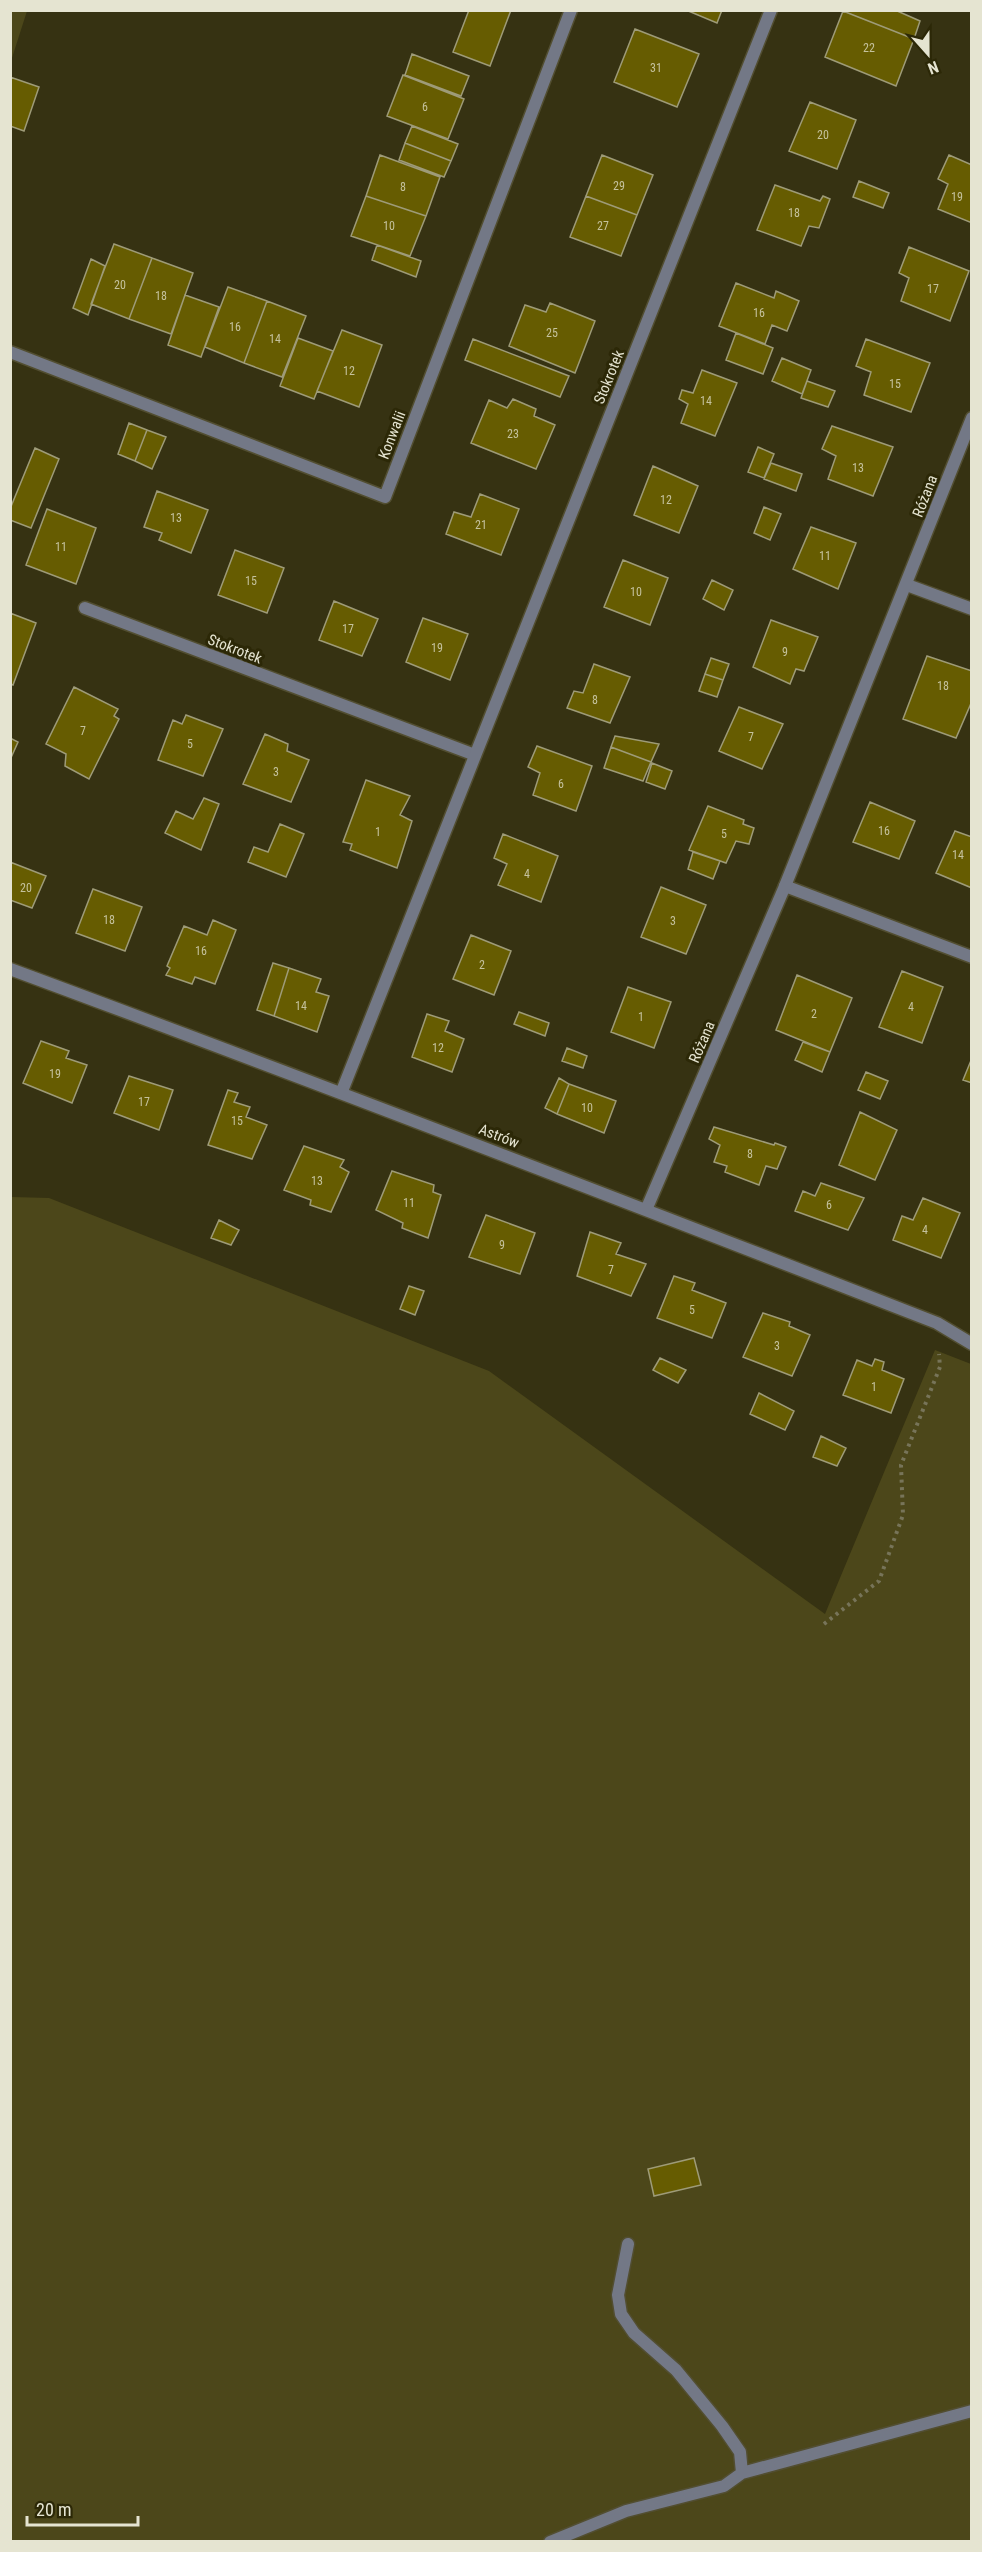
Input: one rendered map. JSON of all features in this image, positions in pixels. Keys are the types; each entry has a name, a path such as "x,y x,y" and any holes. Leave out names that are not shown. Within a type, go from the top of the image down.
{"street":[{"name":"Konwalii","path":"10,352 384,497 571,10"},
{"name":"Stokrotek","path":"342,1092 771,10"},
{"name":"Różana","path":"646,1210 785,886 972,418"},
{"path":"907,585 972,609"},
{"name":"Stokrotek","path":"85,609 475,755"},
{"path":"785,886 972,957"},
{"name":"Astrów","path":"10,969 342,1092 937,1323 972,1344"},
{"path":"628,2244 618,2295 621,2314 634,2333 676,2370 722,2426 740,2452 742,2473"},
{"path":"550,2541 626,2511 724,2486 742,2473 972,2411"}],"path":[{"path":"824,1624 879,1581 903,1515 902,1465 940,1367 938,1349"}],"shaded area":[{"path":"10,11 27,11 11,61"},
{"path":"11,1197 49,1198 489,1371 825,1614 935,1350 971,1364 971,2541 11,2542"}],"building":[{"path":"469,10 511,10 490,66 453,52"},
{"path":"686,10 722,10 717,23"},
{"path":"895,10 920,21 914,39 843,11"},
{"path":"843,11 914,39 896,86 825,57"},
{"path":"635,29 699,54 677,107 614,82"},
{"path":"412,54 469,76 461,96 405,75"},
{"path":"403,75 464,99 448,139 387,116"},
{"path":"10,77 39,87 24,131 10,126"},
{"path":"810,102 856,120 837,169 789,151"},
{"path":"412,126 458,144 451,161 405,143"},
{"path":"405,143 451,161 444,177 399,160"},
{"path":"380,155 440,177 426,216 366,196"},
{"path":"602,155 653,175 637,215 586,196"},
{"path":"949,155 972,165 972,223 938,209 948,184 938,179"},
{"path":"859,181 889,193 883,208 853,197"},
{"path":"775,185 820,201 823,196 830,199 819,228 809,226 801,246 757,230"},
{"path":"366,196 426,216 410,256 351,236"},
{"path":"586,196 637,215 621,256 570,237"},
{"path":"114,244 152,258 129,319 91,304"},
{"path":"377,245 421,261 416,277 372,260"},
{"path":"909,247 969,271 950,321 901,301 909,278 899,273"},
{"path":"152,258 193,273 171,334 129,319"},
{"path":"91,259 105,266 88,315 73,308"},
{"path":"736,283 774,298 776,291 799,301 787,331 772,325 765,344 719,326"},
{"path":"228,287 267,301 244,363 205,347"},
{"path":"185,295 219,307 201,357 168,345"},
{"path":"267,301 306,316 282,377 244,363"},
{"path":"550,303 595,321 575,373 509,346 525,305 546,312"},
{"path":"342,330 382,345 359,407 317,391"},
{"path":"736,333 773,348 763,374 726,360"},
{"path":"298,338 333,351 314,399 280,386"},
{"path":"473,339 569,376 560,397 465,360"},
{"path":"866,339 930,363 911,412 864,395 871,372 856,366"},
{"path":"782,358 811,370 802,394 772,381"},
{"path":"702,370 737,383 715,436 681,423 688,404 679,399 682,390 693,393"},
{"path":"807,381 835,391 828,407 801,398"},
{"path":"513,399 536,409 534,416 555,425 536,469 471,443 489,400 507,408"},
{"path":"129,423 147,430 135,461 118,454"},
{"path":"832,426 893,447 873,496 828,479 836,456 822,449"},
{"path":"147,430 166,437 152,469 135,461"},
{"path":"758,447 774,454 764,478 748,472"},
{"path":"35,448 59,459 31,528 10,520 10,509"},
{"path":"771,463 802,474 796,491 764,479"},
{"path":"653,466 698,486 679,533 634,515"},
{"path":"157,491 208,510 191,553 159,540 162,533 144,527"},
{"path":"480,494 519,509 501,555 446,534 454,512 471,517"},
{"path":"764,507 781,514 770,540 754,533"},
{"path":"47,509 96,528 76,584 26,565"},
{"path":"811,527 856,543 838,589 793,569"},
{"path":"235,550 284,568 267,613 218,595"},
{"path":"623,560 668,578 650,625 604,607"},
{"path":"712,580 733,590 724,610 703,599"},
{"path":"334,601 378,619 362,656 319,640"},
{"path":"10,613 36,623 13,685 10,684"},
{"path":"423,618 468,634 450,680 406,662"},
{"path":"771,620 818,637 804,671 796,669 790,684 753,667"},
{"path":"927,656 972,671 972,701 956,738 903,719"},
{"path":"711,658 729,664 723,680 705,674"},
{"path":"594,664 630,677 610,723 567,708 574,691 583,693"},
{"path":"705,674 723,680 717,697 699,691"},
{"path":"74,687 118,709 114,716 119,719 89,779 65,766 66,754 46,744"},
{"path":"739,707 783,724 762,769 719,751"},
{"path":"186,715 223,729 203,776 158,760 173,720 182,724"},
{"path":"265,734 288,744 287,751 309,760 291,802 243,784"},
{"path":"615,736 659,744 651,762 611,747"},
{"path":"10,738 18,742 10,760"},
{"path":"537,746 592,766 576,811 533,795 540,773 528,767"},
{"path":"611,747 651,762 643,781 604,768"},
{"path":"652,763 672,771 665,789 646,782"},
{"path":"366,780 410,796 400,815 412,821 397,868 350,850 352,844 343,842"},
{"path":"204,798 219,804 201,850 165,833 176,811 193,819"},
{"path":"870,802 915,821 899,859 853,842"},
{"path":"708,806 744,820 743,824 754,828 749,844 736,841 726,863 689,850"},
{"path":"280,824 304,834 286,877 248,862 254,847 268,852"},
{"path":"955,831 972,837 972,888 936,873"},
{"path":"503,834 558,856 541,902 498,885 507,864 494,858"},
{"path":"693,852 720,861 713,879 688,869"},
{"path":"10,862 46,876 32,908 10,900"},
{"path":"661,887 706,905 686,954 641,937"},
{"path":"93,889 142,907 125,951 76,933"},
{"path":"213,920 236,930 215,984 195,977 192,984 166,975 170,968 167,966 184,926 207,935"},
{"path":"471,935 511,951 494,995 453,979"},
{"path":"273,963 289,968 274,1016 257,1010"},
{"path":"289,968 321,979 316,992 329,996 317,1032 274,1016"},
{"path":"902,971 943,987 922,1043 879,1027"},
{"path":"797,975 852,998 830,1052 776,1030"},
{"path":"628,987 671,1002 654,1048 611,1032"},
{"path":"519,1012 549,1023 545,1036 514,1024"},
{"path":"427,1014 449,1021 445,1031 464,1039 452,1072 412,1057"},
{"path":"41,1041 69,1051 66,1058 87,1065 72,1103 23,1083"},
{"path":"803,1042 830,1052 822,1072 795,1060"},
{"path":"567,1048 587,1056 583,1068 562,1061"},
{"path":"972,1058 972,1083 963,1080"},
{"path":"866,1072 888,1081 880,1099 858,1090"},
{"path":"129,1076 173,1090 159,1130 114,1113"},
{"path":"559,1078 569,1084 557,1114 545,1108"},
{"path":"569,1084 616,1101 604,1133 557,1114"},
{"path":"228,1090 238,1093 234,1102 250,1107 246,1117 267,1125 252,1159 208,1145"},
{"path":"860,1112 897,1130 875,1180 839,1165"},
{"path":"714,1127 786,1147 777,1169 766,1166 759,1185 725,1172 727,1166 714,1162 720,1145 709,1139"},
{"path":"304,1146 344,1160 340,1167 349,1172 331,1212 310,1205 311,1200 284,1190"},
{"path":"392,1171 434,1185 433,1192 441,1195 428,1238 402,1228 403,1223 376,1210"},
{"path":"821,1183 864,1198 848,1230 795,1211 803,1191 815,1196"},
{"path":"923,1198 960,1213 941,1258 893,1240 902,1216 913,1220"},
{"path":"486,1215 535,1233 520,1274 469,1257"},
{"path":"219,1220 239,1230 231,1245 211,1238"},
{"path":"590,1232 621,1243 616,1254 646,1264 631,1296 577,1276"},
{"path":"674,1276 695,1283 692,1290 726,1303 712,1338 657,1318"},
{"path":"409,1286 424,1291 415,1315 400,1309"},
{"path":"763,1313 790,1322 789,1326 810,1335 792,1376 743,1357"},
{"path":"660,1358 686,1370 678,1383 653,1370"},
{"path":"875,1359 884,1362 882,1370 904,1379 891,1413 843,1395 857,1360 872,1366"},
{"path":"759,1393 794,1411 785,1430 750,1414"},
{"path":"821,1436 846,1448 837,1466 813,1457"},
{"path":"694,2158 701,2185 654,2196 648,2169"}]}
